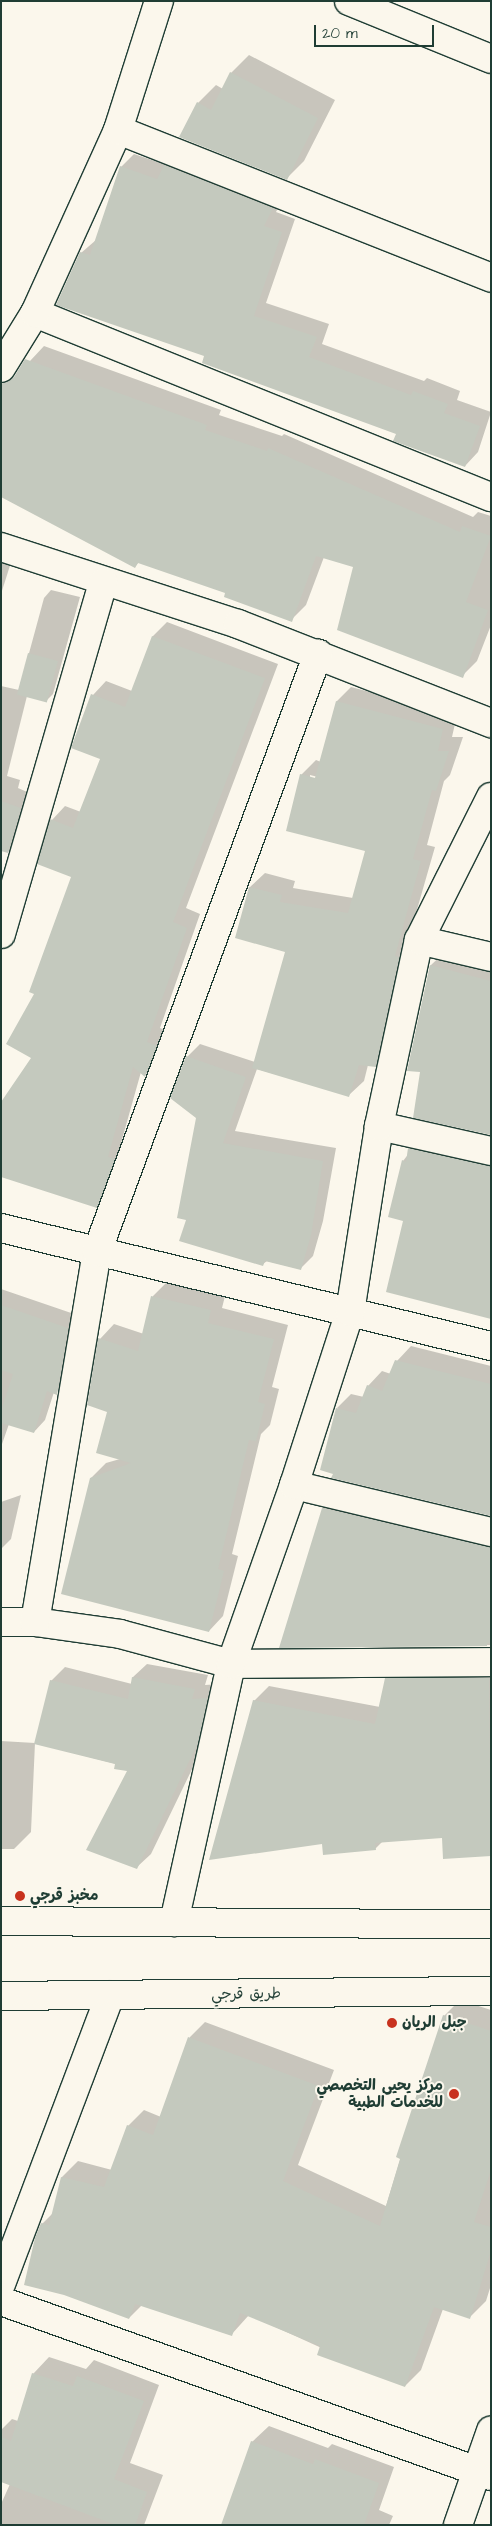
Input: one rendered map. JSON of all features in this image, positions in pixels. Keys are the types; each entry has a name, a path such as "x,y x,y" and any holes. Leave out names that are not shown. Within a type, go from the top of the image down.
{"main road":[{"path":"1,368 35,313 118,130 159,1"},
{"path":"349,1 491,59"},
{"path":"118,130 491,278"},
{"path":"35,313 491,497"},
{"path":"1,547 103,582 238,624 491,723"},
{"path":"1,934 103,582"},
{"path":"35,1622 97,1252 318,654"},
{"path":"174,1922 230,1664 294,1485 350,1312 379,1126 419,940 491,797"},
{"path":"419,940 491,957"},
{"path":"379,1126 491,1150"},
{"path":"1,1228 491,1346"},
{"path":"294,1485 491,1532"},
{"path":"1,1622 35,1622 120,1634 230,1664 491,1662"},
{"path":"1,1921 491,1924"},
{"name":"طريق قرجي","path":"1,1996 491,1991"},
{"path":"1,2284 110,1996"},
{"path":"1,2301 484,2474"},
{"path":"458,2525 484,2474 491,2431"}],"building":[{"path":"230,72 318,118 287,180 179,137 197,102 211,110"},
{"path":"164,165 273,208 264,226 282,232 254,316 317,337 309,357 411,395 413,391 448,404 444,413 480,426 465,467 393,441 396,434 202,363 204,356 56,305 80,252 90,255 120,166 157,179"},
{"path":"25,359 207,425 205,430 267,451 268,448 460,532 462,526 491,536 466,602 488,610 463,678 337,630 353,567 316,556 292,622 224,597 225,593 138,563 135,568 1,497 1,384 14,377"},
{"path":"152,636 265,678 173,922 187,928 147,1042 157,1046 145,1077 133,1067 108,1157 115,1159 97,1208 1,1177 1,1102 31,1058 6,1044 34,994 29,992 71,877 37,864 50,819 73,828 100,759 71,748 91,694 125,707"},
{"path":"28,653 58,661 47,703 17,695"},
{"path":"336,701 443,729 438,751 449,751 436,791 432,790 413,859 421,861 395,956 399,957 376,1067 359,1065 349,1097 252,1068 285,952 235,938 249,887 282,895 280,902 348,913 365,851 286,831 300,774 315,778"},
{"path":"1,801 21,808 8,853 1,851"},
{"path":"430,965 491,981 491,1135 413,1118 420,1072 407,1071"},
{"path":"186,1056 246,1077 223,1143 323,1161 311,1235 301,1270 265,1261 263,1266 179,1241 186,1220 177,1218 196,1118 170,1098"},
{"path":"408,1148 491,1166 491,1319 386,1292 403,1221 388,1217 402,1160 406,1162"},
{"path":"151,1296 211,1310 208,1323 274,1339 258,1402 265,1404 256,1441 249,1440 218,1569 224,1571 209,1632 61,1594 90,1478 131,1463 96,1453 107,1412 87,1405 98,1338 138,1351"},
{"path":"1,1305 68,1328 57,1395 47,1391 34,1433 1,1423 1,1411 13,1374 1,1370"},
{"path":"395,1360 491,1384 491,1516 331,1478 333,1474 320,1470 336,1408 356,1413 367,1385 382,1391"},
{"path":"322,1508 491,1547 491,1643 487,1643 487,1646 279,1648"},
{"path":"132,1677 195,1689 192,1699 208,1698 197,1745 137,1869 86,1850 127,1771 114,1769 115,1764 34,1744 50,1680 128,1699"},
{"path":"385,1678 489,1678 491,1856 443,1859 442,1838 375,1843 376,1850 323,1855 322,1844 209,1860 253,1700 375,1724"},
{"path":"443,2015 491,2031 491,2170 474,2222 491,2227 491,2251 470,2319 434,2307 405,2387 317,2355 320,2346 240,2313 232,2336 135,2304 129,2319 64,2295 24,2285 35,2238 41,2223 49,2225 61,2177 104,2187 127,2125 153,2135 188,2037 319,2086 283,2181 380,2226 400,2159 396,2157"},
{"path":"32,2373 73,2386 77,2376 144,2401 114,2479 147,2492 135,2525 116,2525 1,2482 1,2437 11,2441"},
{"path":"251,2441 313,2464 315,2459 379,2483 364,2525 221,2525"}],"place":[{"name":"مخبز قرجي","path":"20,1896"},
{"name":"جبل الريان","path":"392,2023"},
{"name":"مركز يحيى التخصصي للخدمات الطبية","path":"454,2094"}]}
